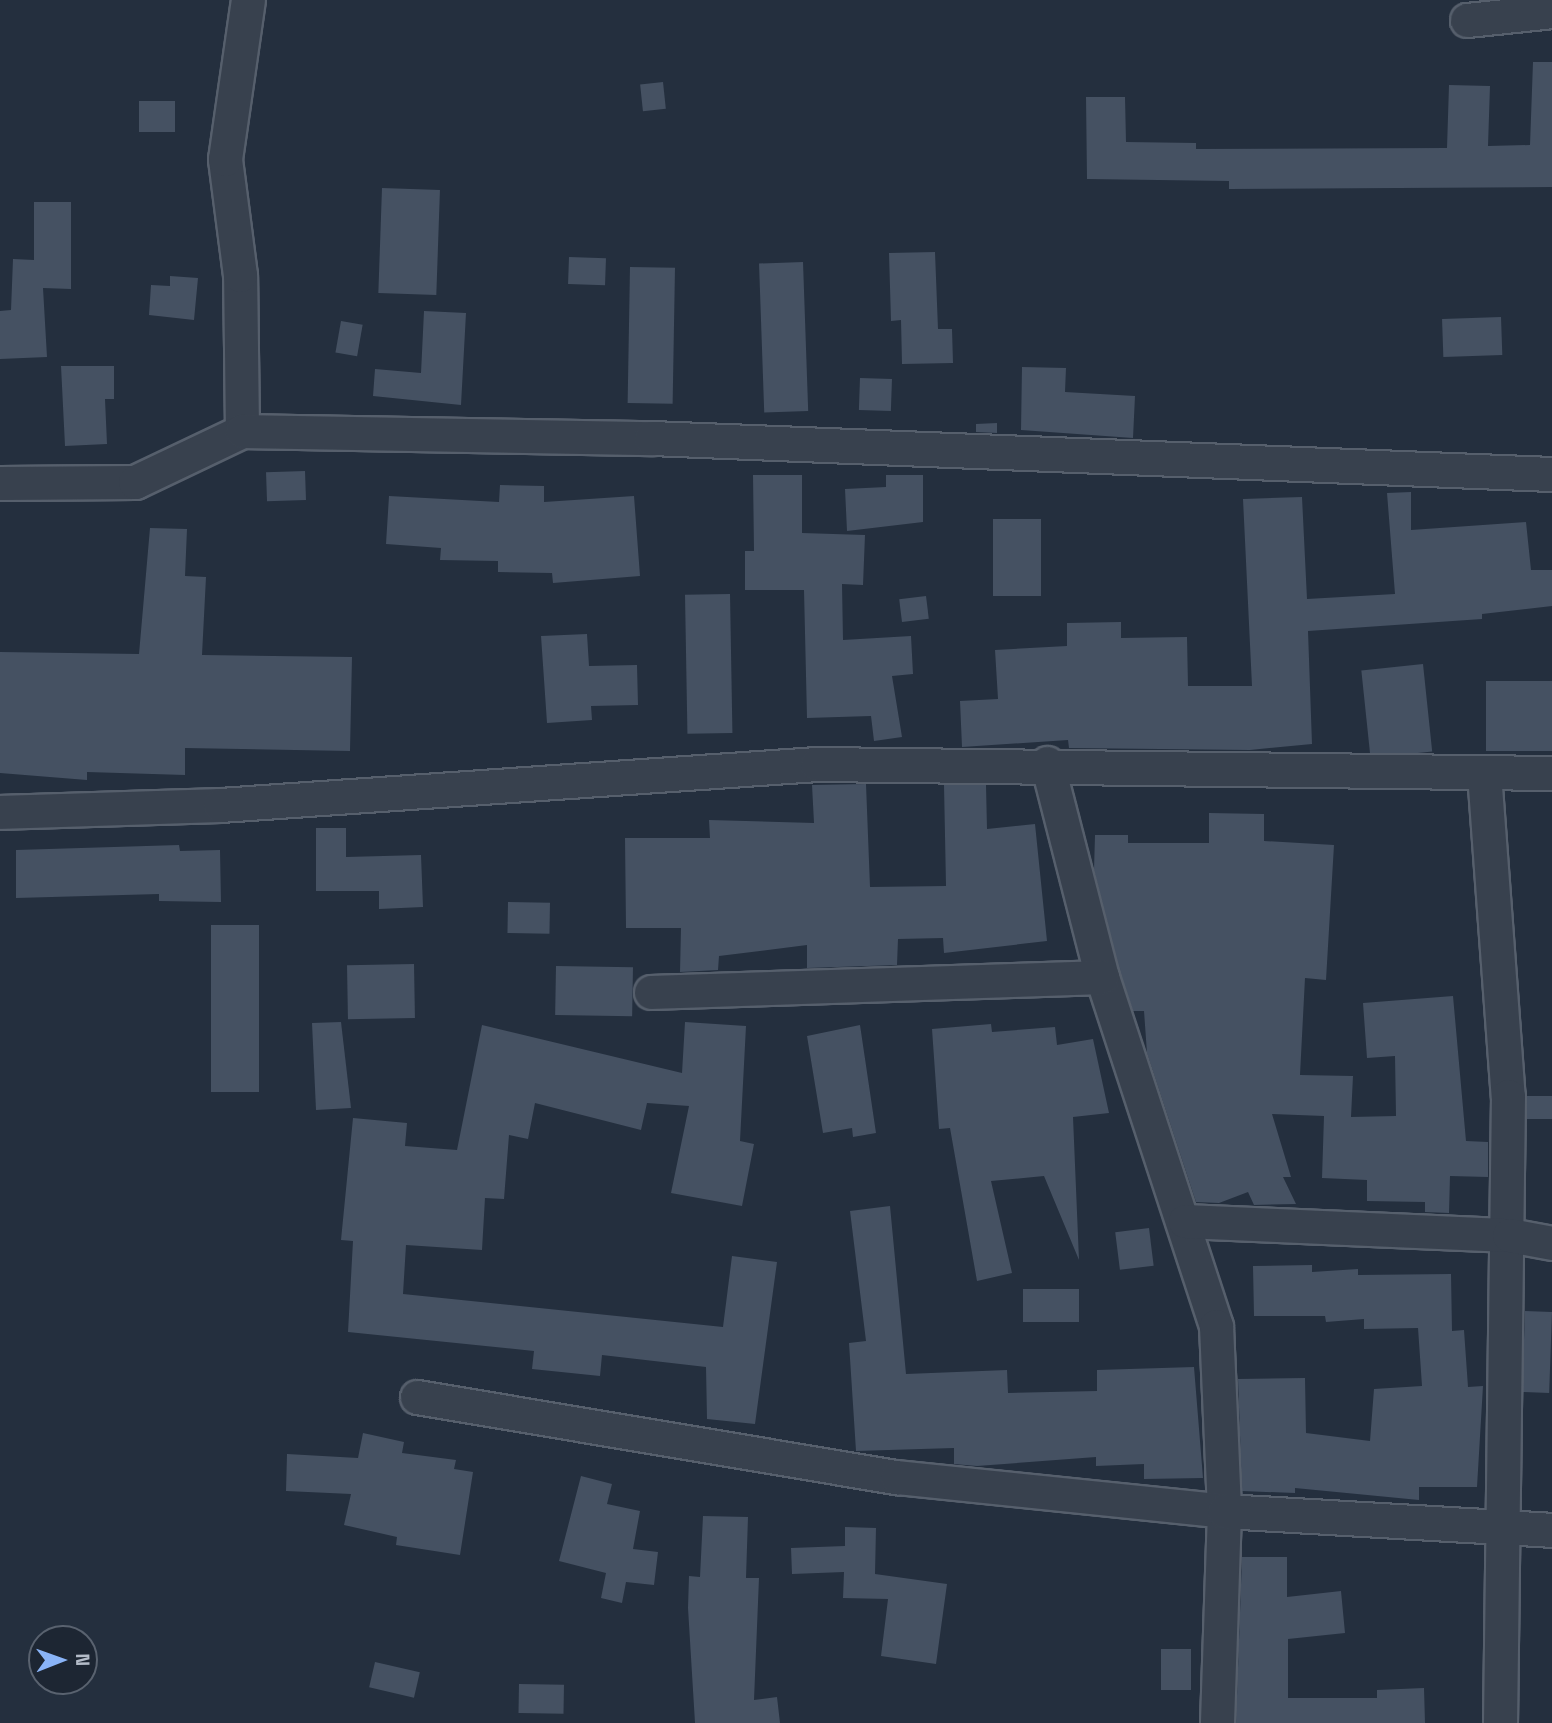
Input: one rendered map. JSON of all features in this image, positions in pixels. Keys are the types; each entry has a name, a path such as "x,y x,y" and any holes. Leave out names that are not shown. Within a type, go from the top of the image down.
{"street":[{"path":"242,431 240,275 226,159 248,0"},
{"path":"1467,20 1552,11"},
{"path":"0,483 135,482 242,431 664,438 1552,474"},
{"path":"1047,763 1102,977 1185,1221 1216,1326 1224,1511 1217,1723"},
{"path":"0,812 192,807 665,771 1047,763 1552,773"},
{"path":"1484,773 1508,1096 1509,1235 1500,1723"},
{"path":"651,992 1102,977"},
{"path":"1185,1221 1509,1235 1552,1243"},
{"path":"417,1396 897,1477 1224,1511 1505,1525 1552,1530"}],"building":[{"path":"1533,62 1552,62 1552,187 1229,189 1229,181 1087,179 1086,97 1125,97 1126,142 1196,143 1196,149 1447,148 1449,85 1490,86 1488,146 1530,145"},
{"path":"663,82 666,109 643,111 640,84"},
{"path":"139,101 175,101 175,132 139,132"},
{"path":"382,188 440,190 436,295 378,293"},
{"path":"34,202 71,202 71,289 43,288 47,357 0,359 0,311 11,310 13,259 34,260"},
{"path":"935,252 938,329 952,329 953,363 902,364 901,320 891,321 889,253"},
{"path":"569,257 606,258 605,285 568,284"},
{"path":"803,262 808,411 764,412 759,264"},
{"path":"630,267 675,268 673,404 628,403"},
{"path":"170,276 198,278 194,320 149,315 151,285 170,286"},
{"path":"424,311 466,313 461,405 373,396 375,369 421,373"},
{"path":"1501,317 1502,355 1443,357 1442,319"},
{"path":"341,321 363,325 357,356 335,353"},
{"path":"61,366 114,366 114,399 105,399 107,444 65,446"},
{"path":"1022,367 1066,368 1065,392 1135,396 1133,438 1021,430"},
{"path":"860,378 892,379 891,411 859,410"},
{"path":"997,423 997,433 976,432 976,424"},
{"path":"305,471 306,500 267,501 266,472"},
{"path":"753,475 802,475 802,533 865,535 863,585 842,584 843,640 911,636 913,674 892,676 902,737 874,741 871,716 807,718 804,590 745,590 745,551 754,551"},
{"path":"886,475 923,475 923,522 847,531 845,489 886,487"},
{"path":"500,485 544,486 544,502 634,496 640,576 553,583 552,573 498,572 498,561 440,560 441,548 386,544 389,496 499,502"},
{"path":"1411,492 1411,530 1526,522 1531,570 1552,570 1552,606 1482,614 1482,619 1308,631 1312,744 1250,750 1069,748 1068,740 962,747 960,701 998,699 995,650 1067,646 1067,623 1121,622 1121,638 1187,637 1188,686 1252,686 1243,499 1302,497 1307,599 1395,594 1387,493"},
{"path":"993,519 1041,519 1041,596 993,596"},
{"path":"150,528 187,529 185,576 206,577 202,655 352,657 350,751 185,748 185,775 87,772 87,780 0,773 0,652 139,654"},
{"path":"730,594 732,733 687,734 685,595"},
{"path":"926,596 929,619 902,622 899,599"},
{"path":"587,634 589,666 637,665 638,705 591,706 592,720 547,723 541,636"},
{"path":"1423,664 1432,752 1371,758 1361,670"},
{"path":"1486,681 1552,681 1552,751 1486,751"},
{"path":"866,784 870,887 946,886 944,785 986,785 987,829 1035,824 1047,941 944,953 943,938 898,939 897,965 807,968 807,945 719,956 718,970 680,972 681,928 626,928 625,838 710,838 709,820 814,823 812,785"},
{"path":"1209,813 1264,814 1264,841 1334,845 1326,980 1305,978 1300,1075 1353,1076 1351,1117 1396,1116 1395,1056 1367,1058 1363,1003 1453,996 1466,1141 1488,1142 1488,1177 1450,1176 1449,1213 1425,1212 1425,1202 1367,1201 1367,1180 1322,1178 1324,1116 1272,1114 1291,1177 1283,1177 1296,1204 1254,1205 1248,1192 1219,1203 1196,1202 1147,1053 1144,1011 1133,1011 1120,972 1094,870 1095,835 1128,835 1128,843 1209,843"},
{"path":"316,828 346,828 346,857 421,855 423,907 379,909 379,891 316,891"},
{"path":"179,845 180,851 220,850 221,902 159,901 159,894 16,898 16,850"},
{"path":"508,902 550,903 549,934 507,933"},
{"path":"211,925 259,925 259,1092 211,1092"},
{"path":"414,964 415,1018 348,1019 347,965"},
{"path":"556,966 633,967 632,1016 555,1015"},
{"path":"341,1022 351,1108 316,1110 312,1023"},
{"path":"685,1022 746,1026 740,1141 754,1144 742,1206 671,1193 689,1106 647,1103 641,1130 535,1103 528,1139 509,1135 504,1199 485,1198 482,1250 406,1245 403,1294 723,1327 732,1256 777,1262 755,1424 707,1419 706,1367 602,1355 600,1376 532,1369 534,1351 348,1332 353,1241 341,1240 353,1118 407,1123 405,1146 457,1150 482,1025 682,1073"},
{"path":"991,1024 992,1032 1055,1027 1057,1045 1093,1039 1109,1113 1073,1117 1079,1260 1044,1176 991,1181 1012,1273 977,1281 950,1128 939,1129 932,1029"},
{"path":"860,1025 876,1133 853,1137 852,1128 823,1133 807,1036"},
{"path":"1527,1096 1552,1096 1552,1119 1527,1119"},
{"path":"890,1206 906,1374 1007,1370 1008,1393 1097,1391 1097,1370 1194,1367 1203,1478 1144,1479 1144,1464 1096,1466 1096,1457 977,1466 954,1464 954,1448 856,1451 849,1343 866,1341 850,1211"},
{"path":"1149,1228 1154,1266 1120,1270 1115,1232"},
{"path":"1312,1265 1312,1272 1358,1269 1358,1275 1451,1274 1452,1331 1464,1330 1468,1387 1483,1386 1477,1487 1419,1487 1419,1500 1295,1488 1295,1493 1242,1491 1238,1379 1305,1378 1306,1433 1370,1441 1374,1389 1422,1386 1418,1328 1364,1329 1364,1319 1326,1322 1325,1316 1254,1316 1253,1266"},
{"path":"1023,1289 1079,1289 1079,1322 1023,1322"},
{"path":"1525,1311 1552,1312 1549,1393 1522,1392"},
{"path":"363,1433 404,1442 402,1453 456,1460 454,1469 473,1472 460,1555 396,1545 397,1537 344,1525 351,1494 286,1491 287,1454 358,1458"},
{"path":"581,1476 612,1484 607,1504 640,1511 633,1549 658,1552 654,1585 626,1582 622,1603 601,1598 606,1573 559,1561"},
{"path":"703,1516 748,1517 746,1578 759,1578 754,1700 777,1697 780,1723 695,1723 688,1608 689,1576 700,1577"},
{"path":"845,1527 876,1528 875,1574 947,1584 936,1664 881,1656 888,1599 843,1598 844,1572 792,1574 791,1548 845,1546"},
{"path":"1242,1557 1287,1557 1287,1597 1341,1591 1345,1633 1288,1639 1288,1698 1377,1698 1377,1690 1424,1688 1425,1723 1236,1723"},
{"path":"1161,1649 1191,1649 1191,1690 1161,1690"},
{"path":"375,1662 420,1672 414,1698 369,1687"},
{"path":"519,1684 564,1685 563,1714 518,1713"}]}
